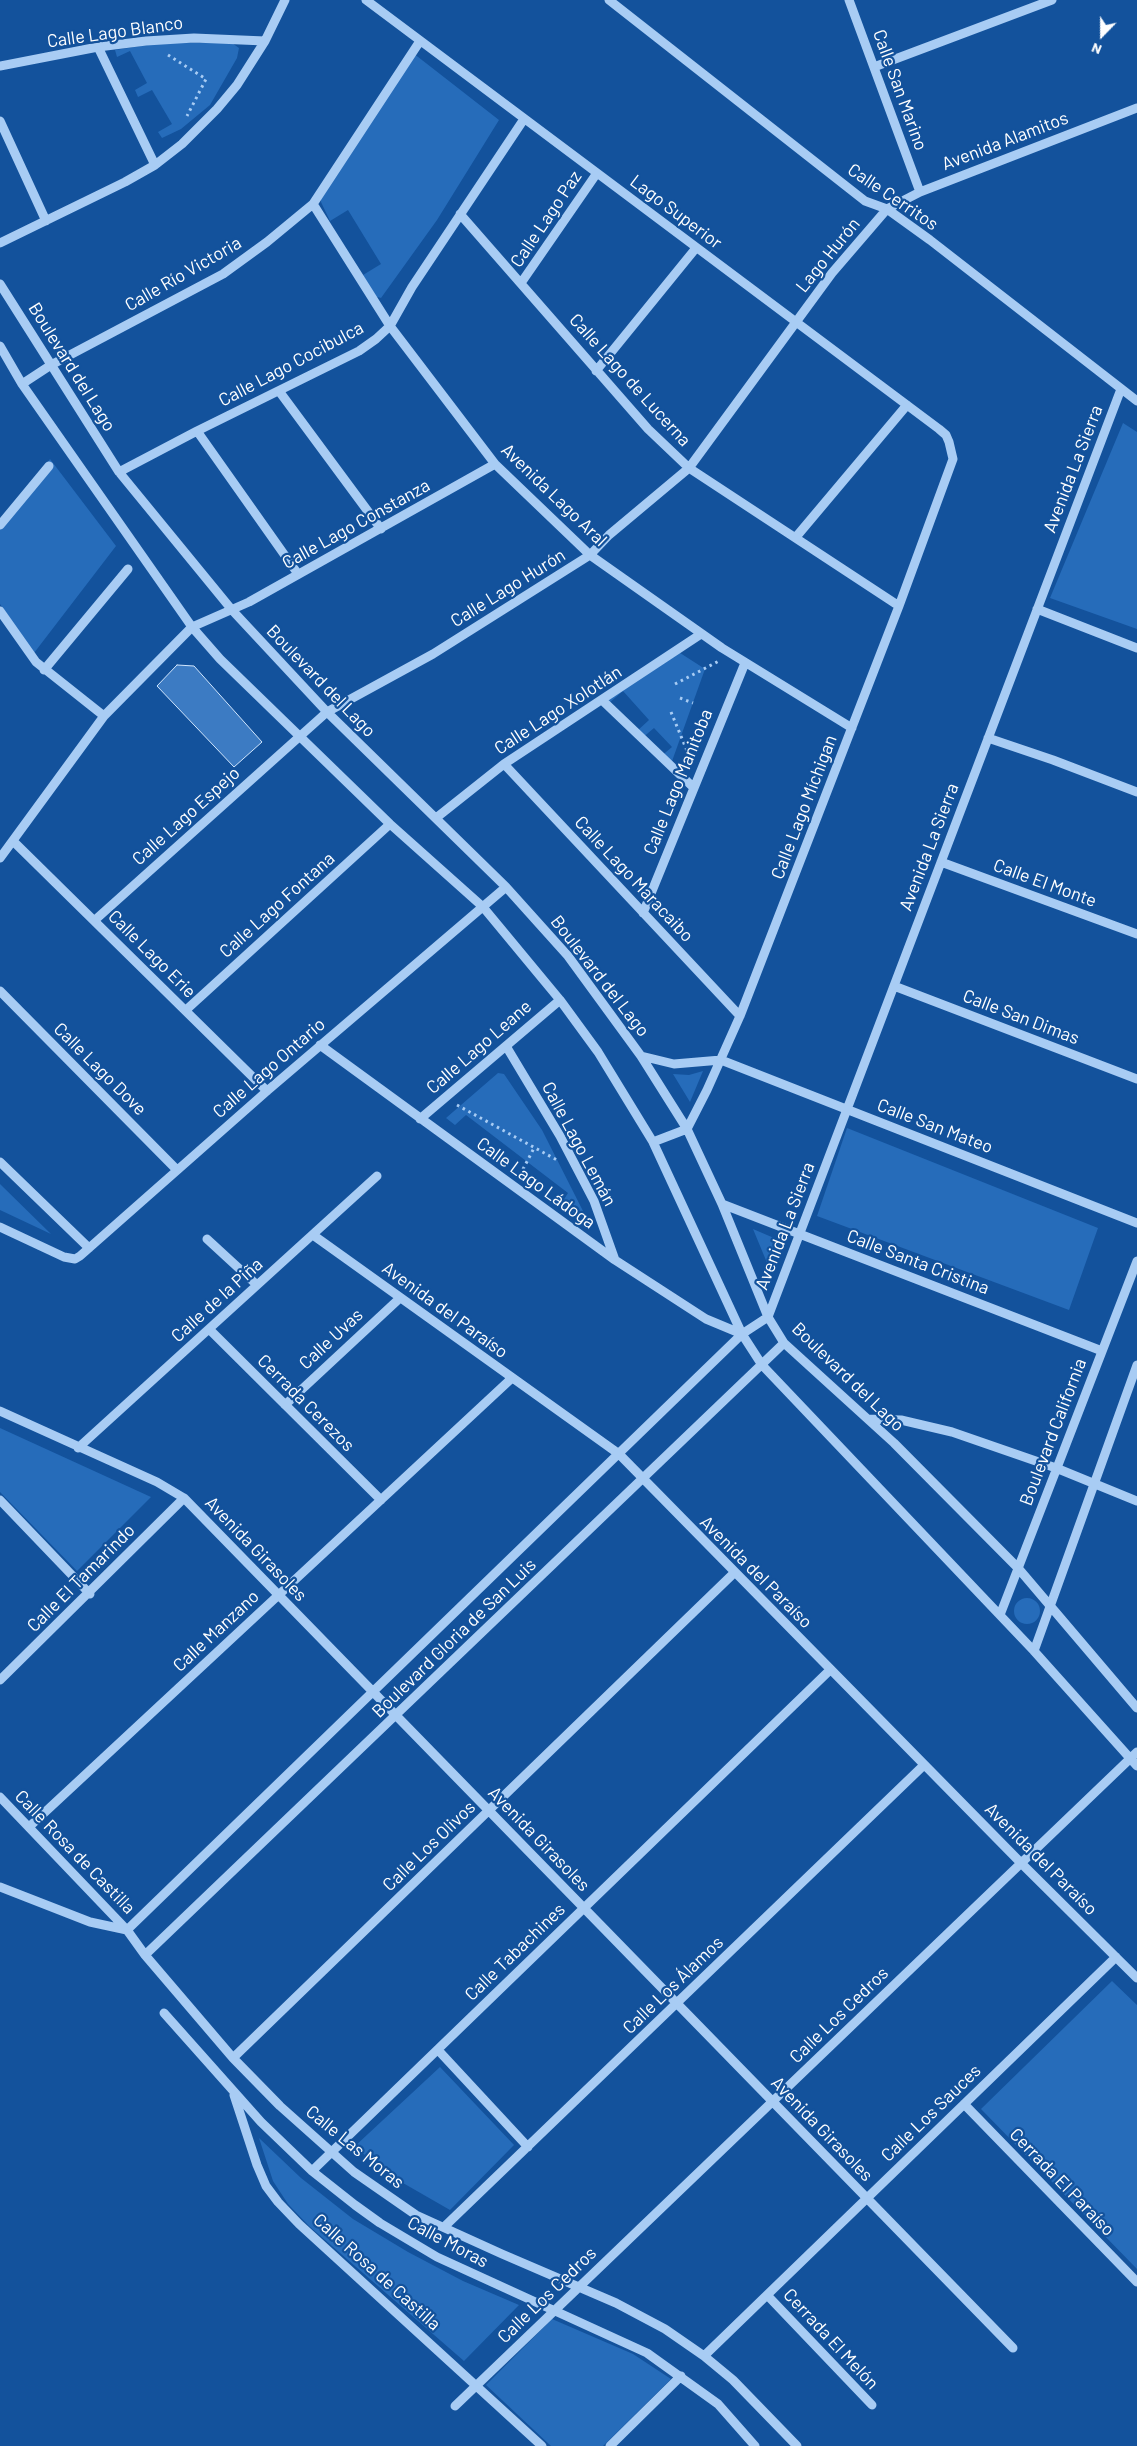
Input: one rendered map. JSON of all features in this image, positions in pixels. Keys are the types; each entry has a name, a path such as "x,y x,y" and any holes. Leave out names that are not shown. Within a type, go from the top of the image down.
{"street":[{"path":"0,243 155,165 182,144 217,109 237,85 265,40 285,0"},
{"name":"Lago Superior","path":"366,0 946,435 953,459"},
{"name":"Calle Cerritos","path":"609,0 865,201 887,209 1137,402"},
{"name":"Calle San Marino","path":"849,0 920,192"},
{"path":"874,68 1052,0"},
{"name":"Calle Lago Blanco","path":"0,66 98,47 146,41 194,38 265,40"},
{"name":"Calle Río Victoria","path":"22,384 51,365 223,274 267,242 313,204 420,41"},
{"path":"98,47 155,165"},
{"name":"Avenida Alamitos","path":"887,209 920,192 1137,108"},
{"name":"Calle Lago Cocibulca","path":"119,472 359,351 390,326 412,287 524,119"},
{"path":"0,121 46,221"},
{"name":"Calle Lago Paz","path":"521,282 596,173"},
{"name":"Avenida Lago Aral","path":"313,204 390,326 495,464 590,555 731,654 852,728"},
{"name":"Lago Hurón","path":"795,323 832,272 887,209"},
{"name":"Calle Lago de Lucerna","path":"460,214 648,429 689,468 899,606"},
{"path":"596,371 696,248"},
{"name":"Boulevard del Lago","path":"0,284 119,472 232,610 327,712 506,887 568,956 641,1056 687,1129 722,1204 768,1318 784,1343 869,1420 1018,1568 1137,1708"},
{"name":"Calle Lago Hurón","path":"299,737 327,712 449,644 590,555 609,536 689,468 795,323"},
{"path":"0,346 22,384 192,627 220,659 299,737 390,824 483,907 560,1000 598,1052 653,1142 742,1334 762,1365 1134,1755 1137,1766"},
{"name":"Avenida La Sierra","path":"768,1318 1121,389"},
{"path":"279,391 381,529"},
{"path":"796,537 907,405"},
{"path":"197,431 298,574"},
{"name":"Calle Lago Míchigan","path":"687,1129 740,1016 899,606 953,459"},
{"name":"Calle Lago Constanza","path":"192,627 232,610 495,464"},
{"path":"0,525 49,466"},
{"path":"44,670 128,569"},
{"path":"1037,609 1137,648"},
{"path":"0,611 30,654 44,670 104,716"},
{"path":"0,858 104,716 192,627"},
{"name":"Calle Lago Xolotlán","path":"436,818 504,764 701,634"},
{"name":"Calle Lago Manitoba","path":"643,912 745,663"},
{"path":"603,700 693,787"},
{"name":"Calle Lago Espejo","path":"95,920 299,737"},
{"path":"988,738 1137,792"},
{"name":"Calle Lago Maracaibo","path":"504,764 740,1016"},
{"name":"Calle Lago Fontana","path":"186,1010 390,824"},
{"name":"Calle Lago Erie","path":"13,841 267,1091"},
{"name":"Calle El Monte","path":"941,862 1137,934"},
{"name":"Calle Lago Ontario","path":"0,1226 64,1257 75,1258 80,1256 320,1045 506,887"},
{"name":"Calle San Dimas","path":"894,986 1137,1079"},
{"name":"Calle Lago Dove","path":"0,992 177,1170"},
{"name":"Calle Lago Leane","path":"420,1119 560,1000"},
{"name":"Calle Lago Ládoga","path":"320,1045 615,1260 706,1319 742,1334"},
{"name":"Calle Lago Lemán","path":"506,1046 594,1201 615,1260"},
{"path":"641,1056 674,1064 721,1060"},
{"name":"Calle San Mateo","path":"721,1060 1137,1223"},
{"path":"653,1142 687,1129"},
{"path":"0,1162 89,1248"},
{"name":"Calle de la Piña","path":"78,1448 377,1176"},
{"name":"Calle Santa Cristina","path":"722,1204 1102,1351"},
{"name":"Avenida del Paraíso","path":"313,1235 619,1454 734,1573 1137,1978"},
{"path":"207,1239 257,1285"},
{"name":"Boulevard California","path":"1000,1615 1137,1261"},
{"name":"Calle Uvas","path":"285,1405 400,1298"},
{"name":"Boulevard Gloria de San Luis","path":"127,1930 742,1334 768,1318"},
{"name":"Cerrada Cerezos","path":"208,1329 381,1500"},
{"name":"Boulevard Gloria de San Luis","path":"145,1955 784,1343"},
{"path":"1034,1651 1137,1364"},
{"name":"Calle Manzano","path":"29,1827 512,1378"},
{"name":"Avenida Girasoles","path":"0,1411 78,1448 157,1482 184,1498 1014,2348"},
{"path":"869,1420 901,1420 925,1424 1056,1468 1137,1501"},
{"name":"Calle El Tamarindo","path":"0,1680 90,1594 184,1498"},
{"path":"0,1500 90,1594"},
{"name":"Calle Los Olivos","path":"233,2058 734,1573"},
{"name":"Calle Tabachines","path":"312,2171 830,1670"},
{"name":"Calle Los Cedros","path":"455,2406 1134,1755"},
{"name":"Calle Los Álamos","path":"444,2227 924,1765"},
{"name":"Calle Rosa de Castilla","path":"0,1797 127,1930"},
{"path":"0,1887 90,1922 127,1930"},
{"name":"Calle Las Moras","path":"127,1930 145,1955 233,2058 331,2153 380,2191 416,2214 665,2329 734,2380 797,2446"},
{"name":"Calle Los Sauces","path":"704,2356 1116,1957"},
{"name":"Calle Moras","path":"164,2013 233,2092 312,2171 355,2205 407,2240 470,2274 647,2353 718,2404 755,2446"},
{"path":"438,2050 528,2148"},
{"name":"Calle Rosa de Castilla","path":"233,2092 257,2164 266,2186 278,2202 299,2224 542,2446"},
{"name":"Cerrada El Paraíso","path":"964,2104 1137,2282"},
{"name":"Cerrada El Melón","path":"767,2295 872,2406"},
{"path":"610,2446 681,2376"}],"path":[{"path":"146,41 206,80 185,121"},
{"path":"675,684 731,654"},
{"path":"680,698 693,703"},
{"path":"671,712 698,774"},
{"path":"445,1098 558,1160 572,1160"},
{"path":"514,1187 534,1148"}],"shaded area":[{"path":"161,43 232,43 239,48 237,58 210,105 181,129 162,138 158,132 172,124 152,90 138,97 135,90 147,83 130,51 117,57 115,50"},
{"path":"413,53 499,120 437,220 381,298 374,296 363,275 381,264 348,210 330,221 321,202 320,190"},
{"path":"1123,423 1137,432 1137,629 1050,598"},
{"path":"50,459 116,546 34,653 0,604 0,529"},
{"path":"677,651 705,669 671,764 659,758 672,747 654,728 641,739 636,732 649,720 623,691 609,703 607,696"},
{"path":"703,1071 690,1102 673,1074 689,1075"},
{"path":"498,1073 504,1074 542,1130 583,1211 581,1216 576,1217 561,1204 568,1193 466,1115 455,1125 446,1118"},
{"path":"847,1128 1098,1228 1069,1310 817,1216"},
{"path":"0,1184 51,1234 0,1210"},
{"path":"753,1229 781,1241 770,1270"},
{"path":"0,1428 151,1497 77,1571 0,1492"},
{"path":"1027,1598 1037,1601 1040,1611 1037,1621 1027,1624 1017,1621 1014,1611 1017,1601"},
{"path":"1112,1981 1137,2005 1137,2269 981,2109"},
{"path":"440,2067 514,2145 450,2210 403,2183 354,2147"},
{"path":"259,2138 301,2178 353,2219 408,2252 463,2281 519,2305 464,2361 309,2226 288,2204 273,2181"},
{"path":"552,2319 633,2354 671,2379 603,2446 551,2446 486,2385"}],"building":[{"path":"177,665 194,666 262,742 234,767 157,686"}]}
